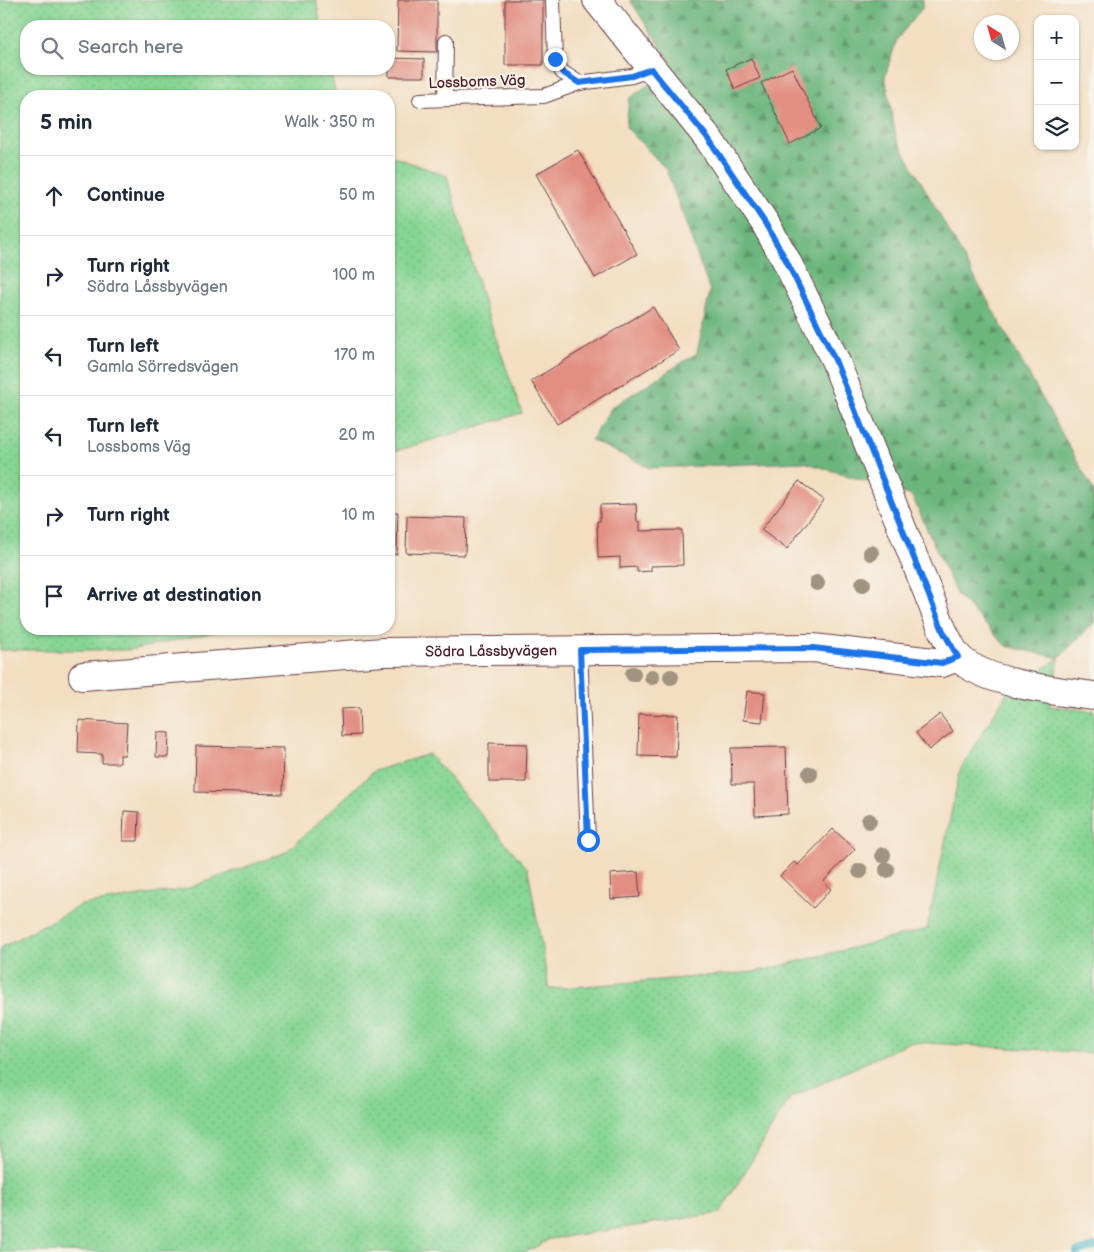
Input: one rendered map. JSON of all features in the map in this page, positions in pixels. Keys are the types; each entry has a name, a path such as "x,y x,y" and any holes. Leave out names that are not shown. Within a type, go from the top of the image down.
{"street":[{"path":"597,0 708,138 765,223 786,260 835,360 943,631 958,657 969,665 997,678 1048,690 1094,696"},
{"name":"Södra Låssbyvägen","path":"83,676 383,652 813,648 942,663 958,657"}],"lane":[{"path":"553,0 555,59 562,72 579,83"},
{"path":"445,100 446,42"},
{"name":"Lossboms Väg","path":"420,100 544,96 579,83 632,76 651,69"},
{"path":"580,650 588,840"}],"green space":[{"path":"0,0 316,0 320,20 20,20 20,75 331,75 335,90 20,90 20,635 201,635 130,650 0,650"},
{"path":"630,0 923,0 923,7 897,39 885,76 896,137 1094,491 1094,623 1059,658 1006,646 957,595 912,496 804,462 650,468 591,440 612,407 697,353 710,291 666,169 626,127 629,99 673,66"},
{"path":"395,157 447,176 484,304 522,413 395,451"},
{"path":"1059,658 1049,706 1094,711 1094,1053 910,1042 790,1098 720,1213 550,1239 526,1252 0,1252 0,948 81,905 186,889 286,852 374,771 429,754 528,869 549,989 756,972 927,929 960,770 1006,694"}],"building":[{"path":"398,0 437,0 437,52 397,51"},
{"path":"505,0 543,0 543,65 505,65"},
{"path":"395,58 424,59 424,77 389,77 389,75 395,75"},
{"path":"751,58 760,78 735,89 726,69"},
{"path":"792,68 821,128 790,144 761,83"},
{"path":"578,150 637,254 595,278 536,174"},
{"path":"653,307 679,350 557,424 531,381"},
{"path":"799,481 824,500 787,549 761,530"},
{"path":"636,504 637,522 640,522 640,531 682,530 683,565 651,566 651,571 637,572 637,567 620,568 620,557 598,558 597,521 600,521 600,505"},
{"path":"395,512 398,512 397,554 395,554"},
{"path":"407,516 466,518 465,555 406,553"},
{"path":"747,691 765,693 762,722 743,720"},
{"path":"359,708 360,735 342,736 341,709"},
{"path":"639,714 678,715 676,757 638,756"},
{"path":"940,714 953,731 929,750 916,733"},
{"path":"79,720 127,723 125,755 120,755 120,763 102,763 102,754 78,753"},
{"path":"157,732 169,733 168,757 156,757"},
{"path":"489,743 527,744 526,782 489,782"},
{"path":"196,746 284,748 283,794 195,792"},
{"path":"786,747 788,814 755,816 754,784 732,784 731,748"},
{"path":"124,811 139,812 138,841 123,841"},
{"path":"833,829 855,849 823,882 831,889 813,908 780,876 794,862 798,865"},
{"path":"638,872 640,897 611,899 610,874"}],"waterway":[{"path":"1077,1252 1094,1247"}],"route":[{"path":"555,59 562,72 579,83 632,76 651,69 708,138 742,188 786,260 835,360 943,631 958,657 942,663 813,648 580,650 588,840"}]}
